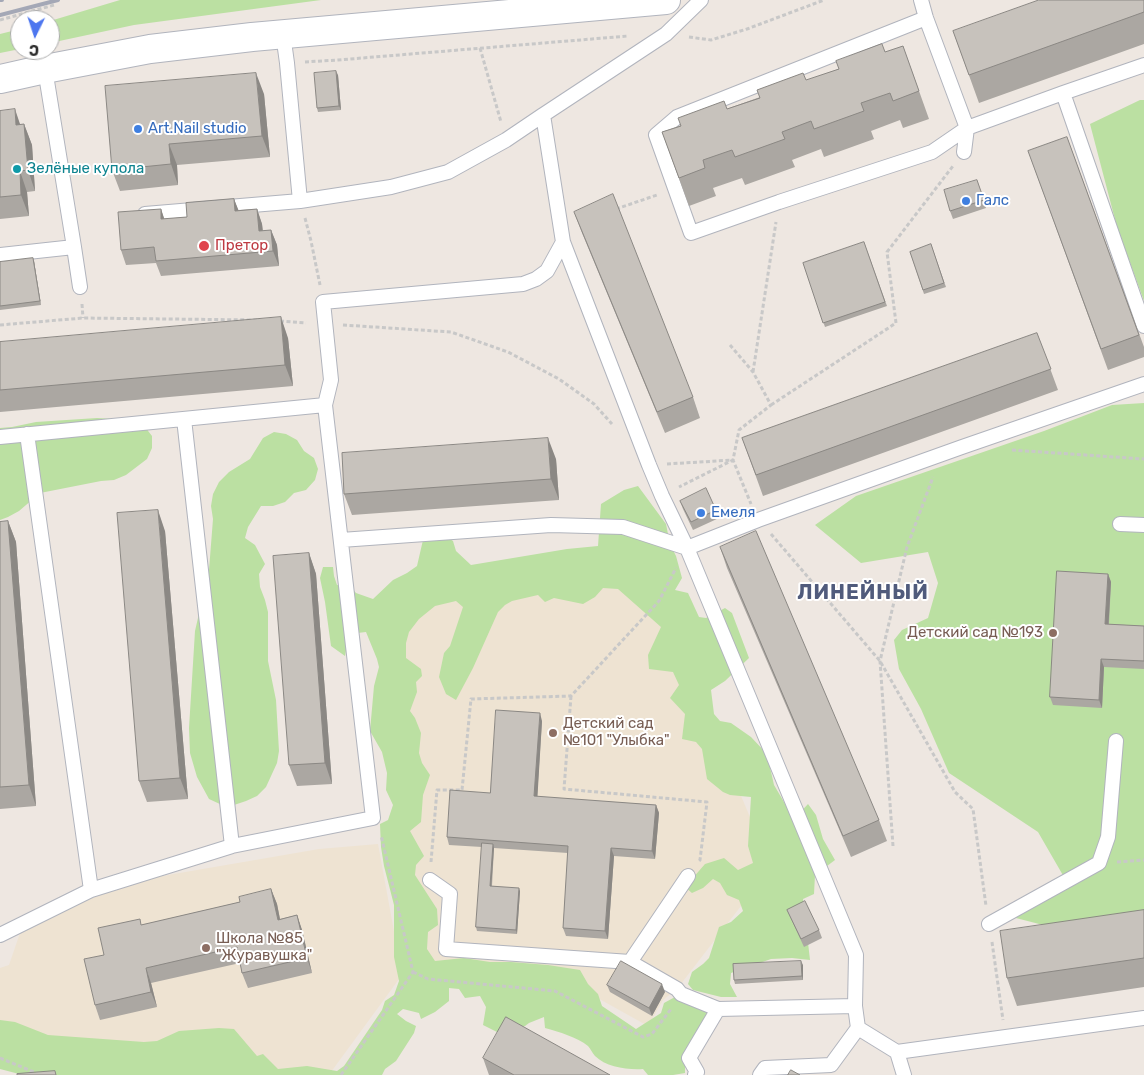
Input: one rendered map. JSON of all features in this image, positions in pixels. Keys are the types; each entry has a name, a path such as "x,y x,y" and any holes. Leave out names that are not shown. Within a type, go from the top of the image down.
{"street":[{"path":"0,79 150,49 283,34 666,0"}],"lane":[{"path":"145,214 300,201 391,187 448,172 506,140 666,34 701,0"},
{"path":"921,0 967,128 964,152"},
{"path":"926,18 677,117 656,135 691,233 932,152 967,128 1063,92 1144,65"},
{"path":"283,34 300,201"},
{"path":"44,69 80,287"},
{"path":"1063,92 1144,326"},
{"path":"543,115 562,242 649,465 687,548 856,955 855,1006 858,1028 831,1065 765,1068 760,1075"},
{"path":"0,935 91,890 232,846 373,818 325,405 331,380 323,302 523,284 536,279 547,271 562,242"},
{"path":"0,255 74,247"},
{"path":"341,540 551,525 623,527 687,548 758,520 1144,384"},
{"path":"0,437 325,405"},
{"path":"184,419 232,846"},
{"path":"27,434 91,890"},
{"path":"1120,524 1144,526"},
{"path":"989,924 1098,863 1108,837 1116,741"},
{"path":"630,962 688,876"},
{"path":"430,880 450,894 446,949 630,962 677,989 681,994 718,1009 855,1006"},
{"path":"695,1075 697,1072 689,1058 718,1009"},
{"path":"858,1028 897,1052 1144,1018"},
{"path":"897,1052 904,1075"}],"path":[{"path":"0,20 54,5 52,0"},
{"path":"287,63 617,36 666,34 711,40 747,29 824,0"},
{"path":"480,48 506,140"},
{"path":"964,152 887,252 896,323 771,405 738,430 733,460 758,520 880,660 955,792 973,809 1004,1028"},
{"path":"607,212 657,195"},
{"path":"300,201 311,241 323,302"},
{"path":"753,372 779,202"},
{"path":"0,325 83,318 263,320"},
{"path":"272,320 451,332 508,352 566,384 594,404 612,424"},
{"path":"730,345 753,372 771,405"},
{"path":"1010,450 1144,459"},
{"path":"893,846 880,660 907,547 942,454"},
{"path":"649,465 733,460"},
{"path":"662,496 733,460"},
{"path":"687,548 659,601 571,696 564,788 707,802 700,860 688,876"},
{"path":"430,880 436,790 462,790 471,699 571,696"},
{"path":"341,1075 413,972 383,837 373,818"},
{"path":"413,972 428,979 555,991 643,1037 652,1034 662,1020"},
{"path":"0,1058 41,1075"}],"shaded area":[{"name":"Детский сад №101 \"Улыбка\"","path":"610,566 659,601 771,867 677,989 663,1000 648,1026 594,996 421,964 404,817 379,650 411,588"},
{"name":"Школа №85 \"Журавушка\"","path":"378,844 402,975 331,1072 306,1075 0,1046 0,968 9,965 21,930 73,905 139,880 319,849"}],"green space":[{"path":"120,0 321,0 134,25 60,41 60,18"},
{"path":"10,32 10,51 0,53 0,34"},
{"path":"1140,100 1144,100 1144,301 1117,227 1090,124"},
{"name":"Детский сад №193","path":"1144,403 1144,916 1078,934 1012,917 1068,884 1038,832 949,773 921,709 899,669 894,640 902,630 928,618 938,583 928,552 861,563 815,525 856,496 1044,431 1112,405"},
{"path":"97,418 134,420 145,427 152,436 152,448 147,459 126,475 114,480 40,493 19,511 0,520 0,428 36,422"},
{"path":"274,432 286,434 297,440 304,451 314,458 318,469 315,480 306,490 294,493 285,502 273,506 261,506 248,527 245,538 255,545 265,564 259,574 260,587 268,612 268,661 276,700 279,751 277,763 266,787 257,796 234,805 222,805 209,799 197,777 190,753 189,728 195,631 209,570 213,519 211,506 213,494 219,482 229,472 250,459 263,438"},
{"path":"638,486 666,524 670,544 676,556 682,578 675,590 688,593 699,617 706,618 725,608 732,613 749,658 725,681 711,690 714,714 720,721 731,723 751,737 767,754 774,785 794,819 808,804 816,815 823,839 835,860 815,875 814,894 803,899 810,960 792,958 771,959 731,973 730,984 737,997 721,997 693,990 688,984 692,972 709,958 719,927 731,922 743,911 739,900 727,895 720,883 713,879 703,888 692,893 685,887 705,864 724,858 738,870 753,863 748,846 751,797 730,795 723,792 707,779 702,749 696,742 682,739 685,714 670,698 679,685 673,672 649,669 648,655 661,627 618,589 603,588 595,597 583,604 554,598 545,602 538,595 512,601 498,612 473,668 456,700 446,694 439,677 444,653 450,646 463,607 456,601 435,606 419,619 409,632 406,643 406,658 421,669 422,676 416,682 417,692 410,711 421,733 419,753 422,763 430,775 423,795 421,822 410,831 424,856 416,865 415,875 437,909 438,925 428,932 427,949 435,961 464,958 490,962 548,965 580,970 588,984 598,994 602,1006 636,1029 661,1013 664,1003 675,997 705,1007 710,1015 685,1064 685,1073 648,1075 643,1069 630,1069 605,1063 579,1040 545,1028 544,1017 504,1033 497,1032 483,1025 486,1007 480,996 465,998 459,989 449,988 449,1001 435,1012 421,1019 419,1013 403,1009 397,1014 416,1026 414,1033 396,1061 385,1069 382,1075 23,1075 0,1069 0,1020 15,1022 48,1035 144,1042 157,1041 179,1031 219,1028 234,1029 257,1056 263,1054 278,1069 307,1066 337,1071 344,1066 382,1010 385,1001 394,995 399,981 394,957 394,905 384,866 380,824 388,820 393,805 386,790 387,773 382,752 370,731 374,686 379,667 377,659 366,632 349,634 345,656 331,646 320,578 323,567 333,567 337,585 350,586 356,593 373,599 393,580 417,566 423,540 445,536 453,541 456,551 471,565 567,549 598,546 601,504 624,490"}],"building":[{"path":"1039,0 1144,0 1144,12 969,75 953,31"},
{"path":"882,44 885,52 903,46 919,91 893,101 890,93 861,103 864,111 814,129 811,121 782,132 785,139 735,157 732,150 703,160 705,168 679,178 662,132 681,126 678,118 724,101 727,109 760,98 757,90 803,73 806,80 839,69 836,61"},
{"path":"336,71 339,106 317,108 314,73"},
{"path":"256,73 262,136 169,144 171,164 112,170 105,86"},
{"path":"15,109 16,125 24,124 28,170 20,171 21,195 0,197 0,111"},
{"path":"1067,137 1139,335 1101,349 1028,151"},
{"path":"977,180 984,200 950,211 944,190"},
{"path":"613,194 693,397 657,412 574,212"},
{"path":"234,199 235,211 257,209 259,231 271,230 273,251 156,261 154,247 121,250 118,212 161,209 161,219 187,217 186,203"},
{"path":"864,242 885,302 823,323 803,263"},
{"path":"931,244 944,283 923,290 910,252"},
{"path":"33,258 40,301 0,306 0,262"},
{"path":"281,317 285,365 0,390 0,342"},
{"path":"1037,333 1051,369 756,475 742,438"},
{"path":"548,438 551,479 344,494 342,453"},
{"name":"Емеля","path":"706,488 716,510 691,522 680,501"},
{"path":"158,510 180,778 139,781 117,513"},
{"path":"8,521 29,785 0,787 0,522"},
{"path":"756,531 879,820 843,836 720,547"},
{"path":"309,553 325,763 289,765 273,556"},
{"path":"1057,571 1108,574 1105,624 1144,626 1144,661 1101,659 1099,700 1050,697"},
{"path":"496,710 540,713 534,796 656,805 652,851 611,848 605,931 563,928 568,846 447,837 450,790 490,793"},
{"path":"482,843 493,844 490,886 519,888 516,930 476,927"},
{"path":"271,889 278,920 297,915 307,958 242,973 237,947 146,968 151,992 95,1005 84,959 104,955 98,928 140,919 141,925 240,902 239,897"},
{"path":"805,901 819,930 801,939 787,910"},
{"path":"1144,910 1144,958 1007,978 1000,931"},
{"path":"621,961 662,984 649,1008 607,985"},
{"path":"801,961 802,976 734,980 733,964"},
{"path":"506,1017 610,1075 514,1075 483,1058"},
{"path":"791,1070 800,1075 788,1075"},
{"path":"55,1071 56,1075 17,1075 17,1074"}],"railway":[{"path":"0,15 58,0"}],"place":[{"name":"Art.Nail studio","path":"138,129"},
{"name":"Зелёные купола","path":"17,169"},
{"name":"Галс","path":"966,201"},
{"name":"Претор","path":"204,246"},
{"name":"Емеля","path":"701,513"},
{"name":"Детский сад №193","path":"1053,633"},
{"name":"Детский сад №101 \"Улыбка\"","path":"553,733"},
{"name":"Школа №85 \"Журавушка\"","path":"206,948"}],"district":[{"name":"ЛИНЕЙНЫЙ","path":"863,593"}]}
